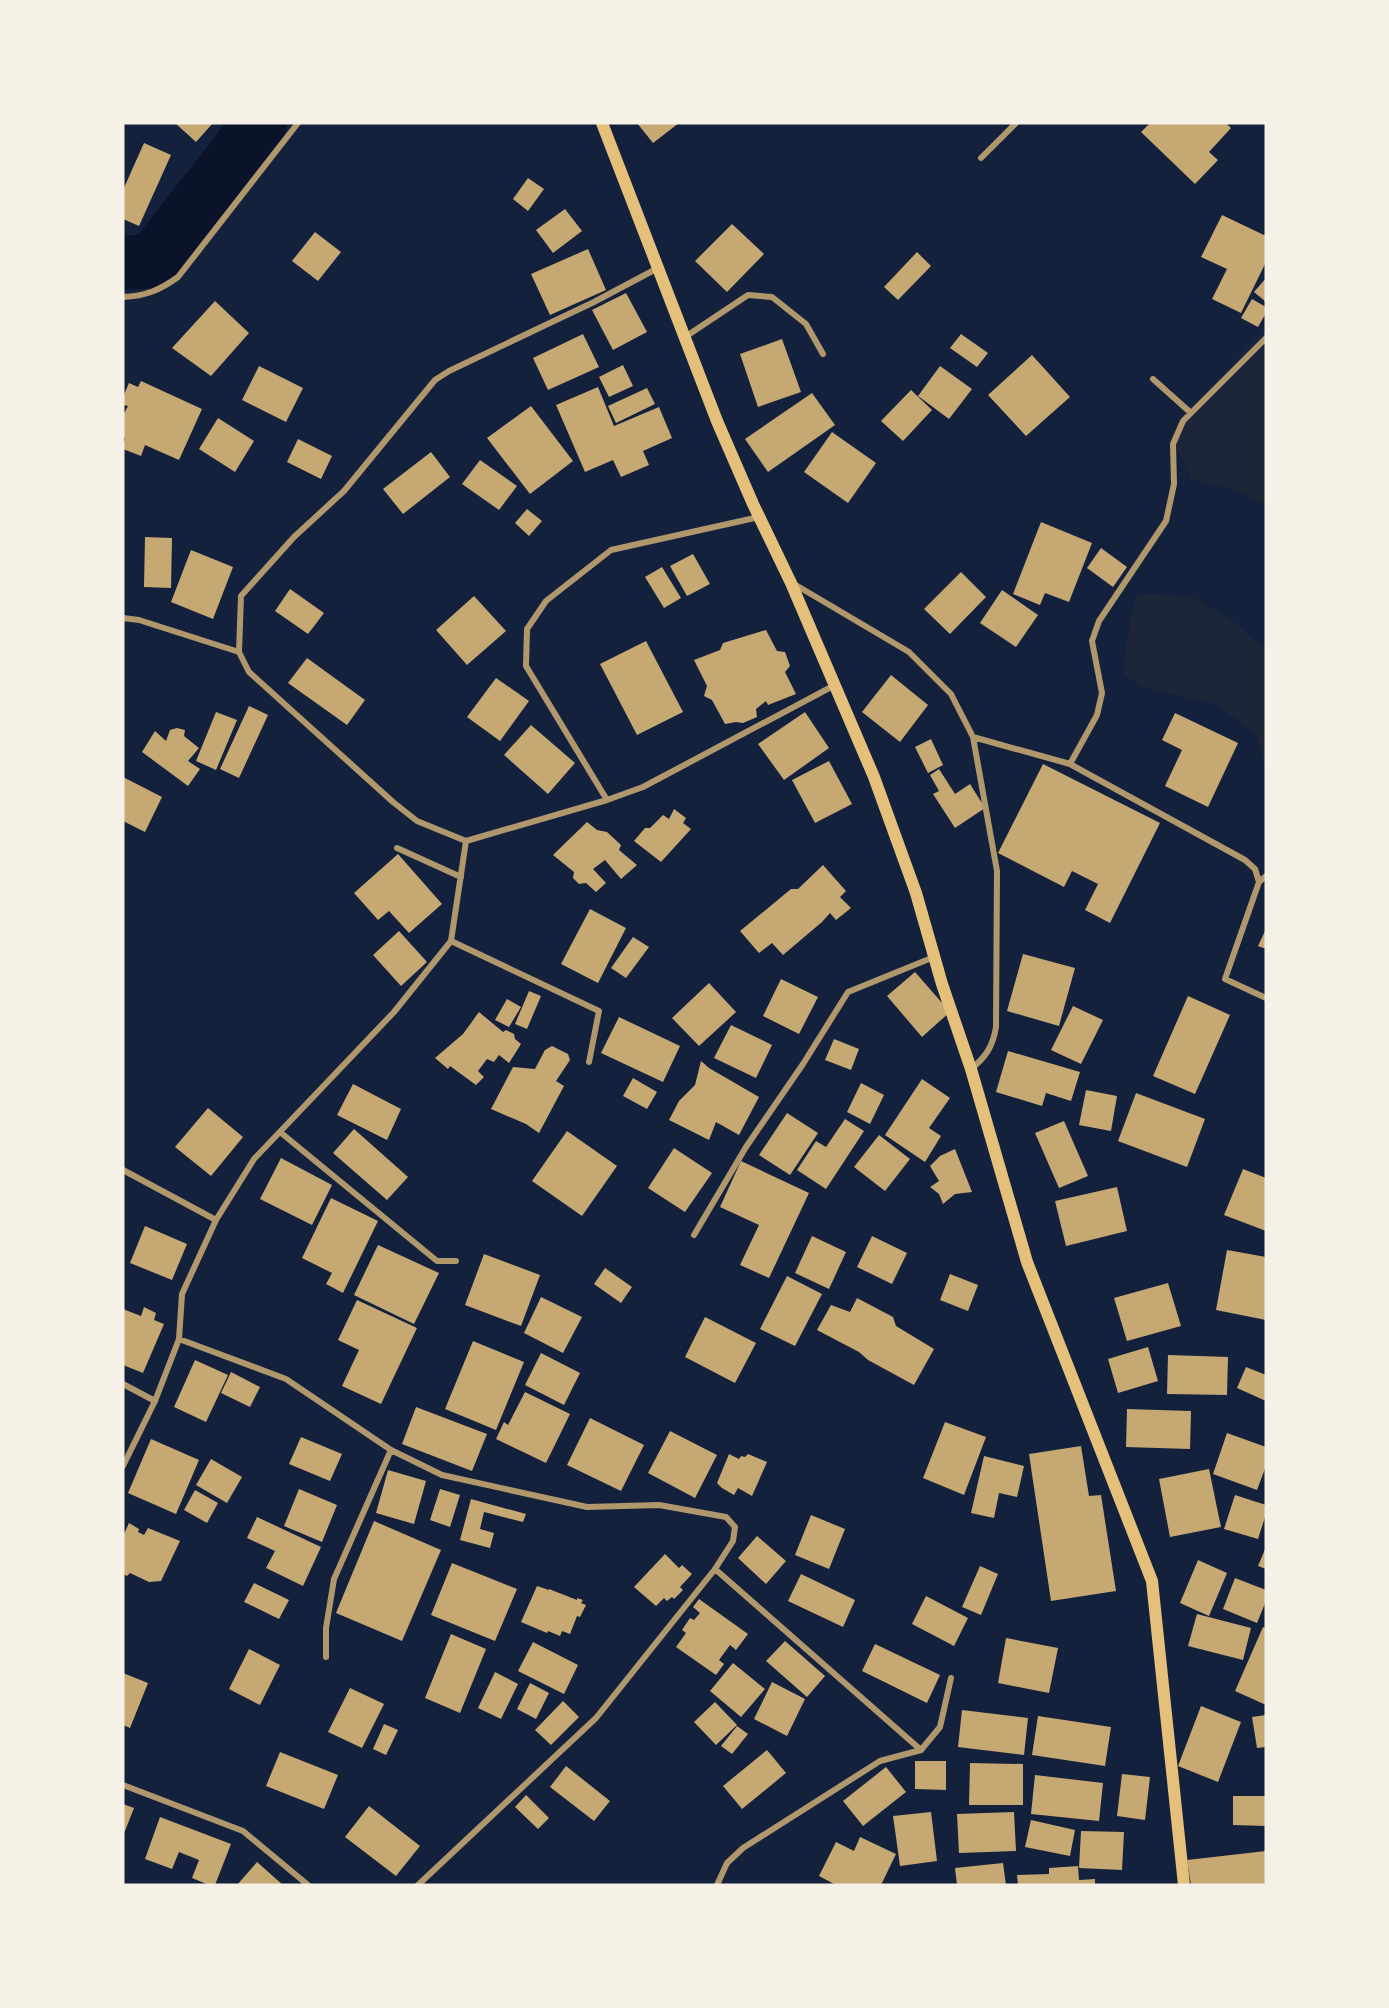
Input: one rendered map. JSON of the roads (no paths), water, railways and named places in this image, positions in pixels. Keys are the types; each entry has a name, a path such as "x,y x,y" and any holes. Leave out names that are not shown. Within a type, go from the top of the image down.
{"main road":[{"path":"602,123 717,421 791,583 874,777 916,893 971,1069 1027,1262 1152,1581 1184,1885"}],"street":[{"path":"123,297 141,296 161,289 178,276 298,123"},
{"path":"981,158 1016,123"},
{"path":"658,268 435,380 344,491 294,537 241,596 239,652 249,672 393,802 417,820 466,841 607,800 643,787 835,685"},
{"path":"685,338 748,295 772,297 806,324 823,354"},
{"path":"1070,764 1097,715 1102,693 1092,641 1099,621 1166,521 1174,484 1173,444 1183,421 1266,338"},
{"path":"1152,379 1191,413"},
{"path":"607,800 526,666 527,629 546,601 611,550 759,517"},
{"path":"791,583 909,652 951,694 973,737 997,871 996,1027 993,1044 981,1061 971,1069"},
{"path":"123,618 139,620 239,652"},
{"path":"973,737 1070,764 1245,860 1255,869 1259,882"},
{"path":"123,1466 155,1401 179,1339 182,1294 216,1220 254,1159 394,1012 451,941 466,841"},
{"path":"397,848 461,877"},
{"path":"1266,876 1259,882 1224,979 1266,998"},
{"path":"451,941 599,1011 589,1062"},
{"path":"694,1234 746,1147 803,1064 848,992 934,956"},
{"path":"280,1132 437,1261 456,1261"},
{"path":"123,1170 216,1220"},
{"path":"179,1339 286,1379 391,1450 442,1475 587,1507 660,1505 726,1517 735,1527 733,1541 715,1569 596,1718 418,1885"},
{"path":"123,1384 155,1401"},
{"path":"326,1657 326,1628 334,1579 391,1450"},
{"path":"715,1569 921,1750"},
{"path":"717,1885 727,1863 743,1848 880,1761 921,1750 940,1727 951,1678"},
{"path":"123,1785 243,1831 308,1885"}],"waterway":[{"path":"123,263 152,261 260,123"}]}
